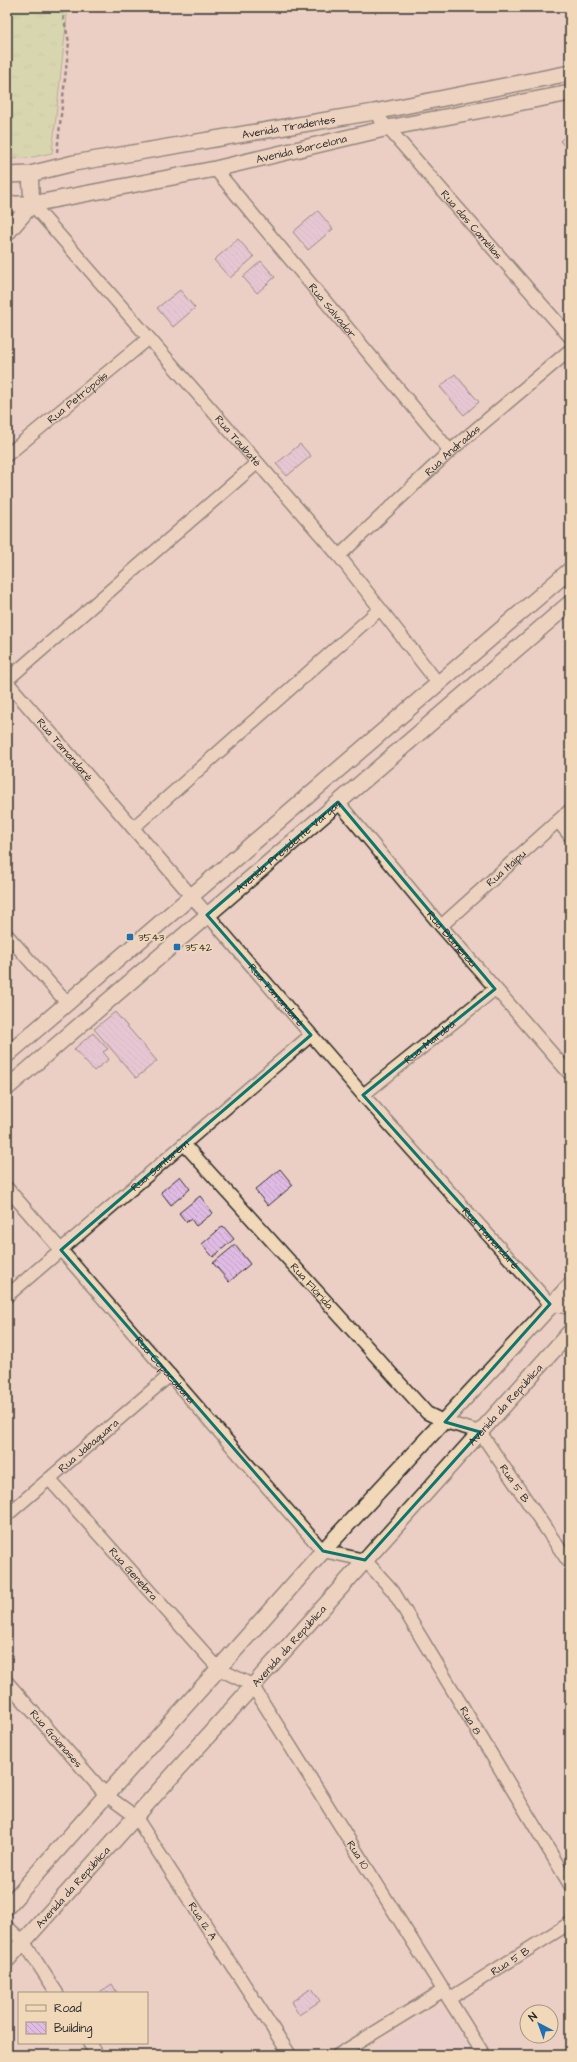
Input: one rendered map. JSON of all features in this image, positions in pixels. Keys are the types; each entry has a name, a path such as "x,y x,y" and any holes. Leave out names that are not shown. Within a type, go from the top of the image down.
{"street":[{"name":"Avenida Tiradentes","path":"7,175 30,174 74,163 374,112 569,74"},
{"name":"Avenida Barcelona","path":"32,204 216,169 388,128 570,93"},
{"name":"Rua das Camélias","path":"374,112 570,337"},
{"name":"Rua Salvador","path":"216,169 450,451"},
{"path":"7,233 32,204 30,174"},
{"path":"7,204 32,204"},
{"name":"Rua Taubaté","path":"32,204 148,339 339,556 438,683"},
{"name":"Rua Petrópolis","path":"7,455 148,339"},
{"name":"Rua Andradas","path":"339,556 450,451 570,350"},
{"path":"7,681 257,463"},
{"path":"7,1055 438,683 569,575"},
{"name":"Avenida Presidente Vargas","path":"7,1088 570,603"},
{"path":"133,828 380,609"},
{"name":"Rua Tamandaré","path":"7,681 363,1095 550,1304"},
{"name":"Rua Blumenau","path":"338,802 441,926 570,1074"},
{"name":"Rua Itaipu","path":"441,926 570,810"},
{"path":"558,821 570,836"},
{"path":"7,935 67,1003"},
{"name":"Rua Marabá","path":"363,1095 495,989"},
{"name":"Rua Santarém","path":"7,1296 311,1034"},
{"name":"Rua Flórida","path":"184,1144 427,1413 445,1422"},
{"name":"Rua Copacabana","path":"7,1188 323,1551"},
{"path":"7,1907 323,1551 445,1422 550,1304 570,1286"},
{"path":"550,1304 570,1308"},
{"name":"Avenida da República","path":"7,1960 570,1332"},
{"name":"Rua Jabaguara","path":"7,1515 170,1375"},
{"path":"445,1422 480,1432"},
{"name":"Rua 5 B","path":"480,1432 570,1564"},
{"name":"Rua Genebra","path":"50,1479 219,1669"},
{"path":"323,1551 365,1560"},
{"name":"Rua 8","path":"365,1560 393,1591 570,1885"},
{"path":"219,1669 252,1685"},
{"name":"Rua Goianases","path":"7,1682 106,1795"},
{"name":"Rua 10","path":"252,1685 484,2055"},
{"name":"Rua 12 A","path":"106,1795 135,1816 290,2055"},
{"name":"Rua 5 B","path":"338,2055 446,1995 570,1923"},
{"path":"7,1927 23,1941 56,1992"},
{"path":"90,2044 97,2055"}],"path":[{"path":"54,168 62,112 69,42 61,7"}],"highlighted area":[{"path":"338,802 495,989 363,1095 550,1304 445,1422 480,1432 365,1560 323,1551 61,1250 311,1035 207,915"}],"shaded area":[{"path":"441,2006 473,2055 362,2055"}],"green space":[{"path":"7,7 68,7 52,153 28,158 7,159"}],"building":[{"path":"570,132 570,152 560,141"},
{"path":"318,211 333,229 308,250 293,232"},
{"path":"238,239 254,257 230,278 214,260"},
{"path":"261,261 275,277 257,293 243,277"},
{"path":"180,290 195,308 173,327 157,308"},
{"path":"455,374 479,402 464,415 440,387"},
{"path":"300,444 311,456 287,476 276,464"},
{"path":"115,1012 157,1061 136,1078 94,1029"},
{"path":"93,1033 108,1049 103,1052 109,1059 94,1071 74,1049"},
{"path":"280,1169 293,1185 268,1206 255,1190"},
{"path":"180,1176 190,1189 171,1205 161,1192"},
{"path":"200,1196 213,1213 196,1226 191,1219 186,1222 179,1213"},
{"path":"223,1226 234,1239 213,1257 202,1244"},
{"path":"235,1245 250,1264 229,1282 213,1263"},
{"path":"112,1984 116,1992 100,1992"},
{"path":"312,1988 320,2001 299,2015 291,2002"}],"place":[{"name":"3543","path":"130,937"},
{"name":"3542","path":"177,947"}]}
